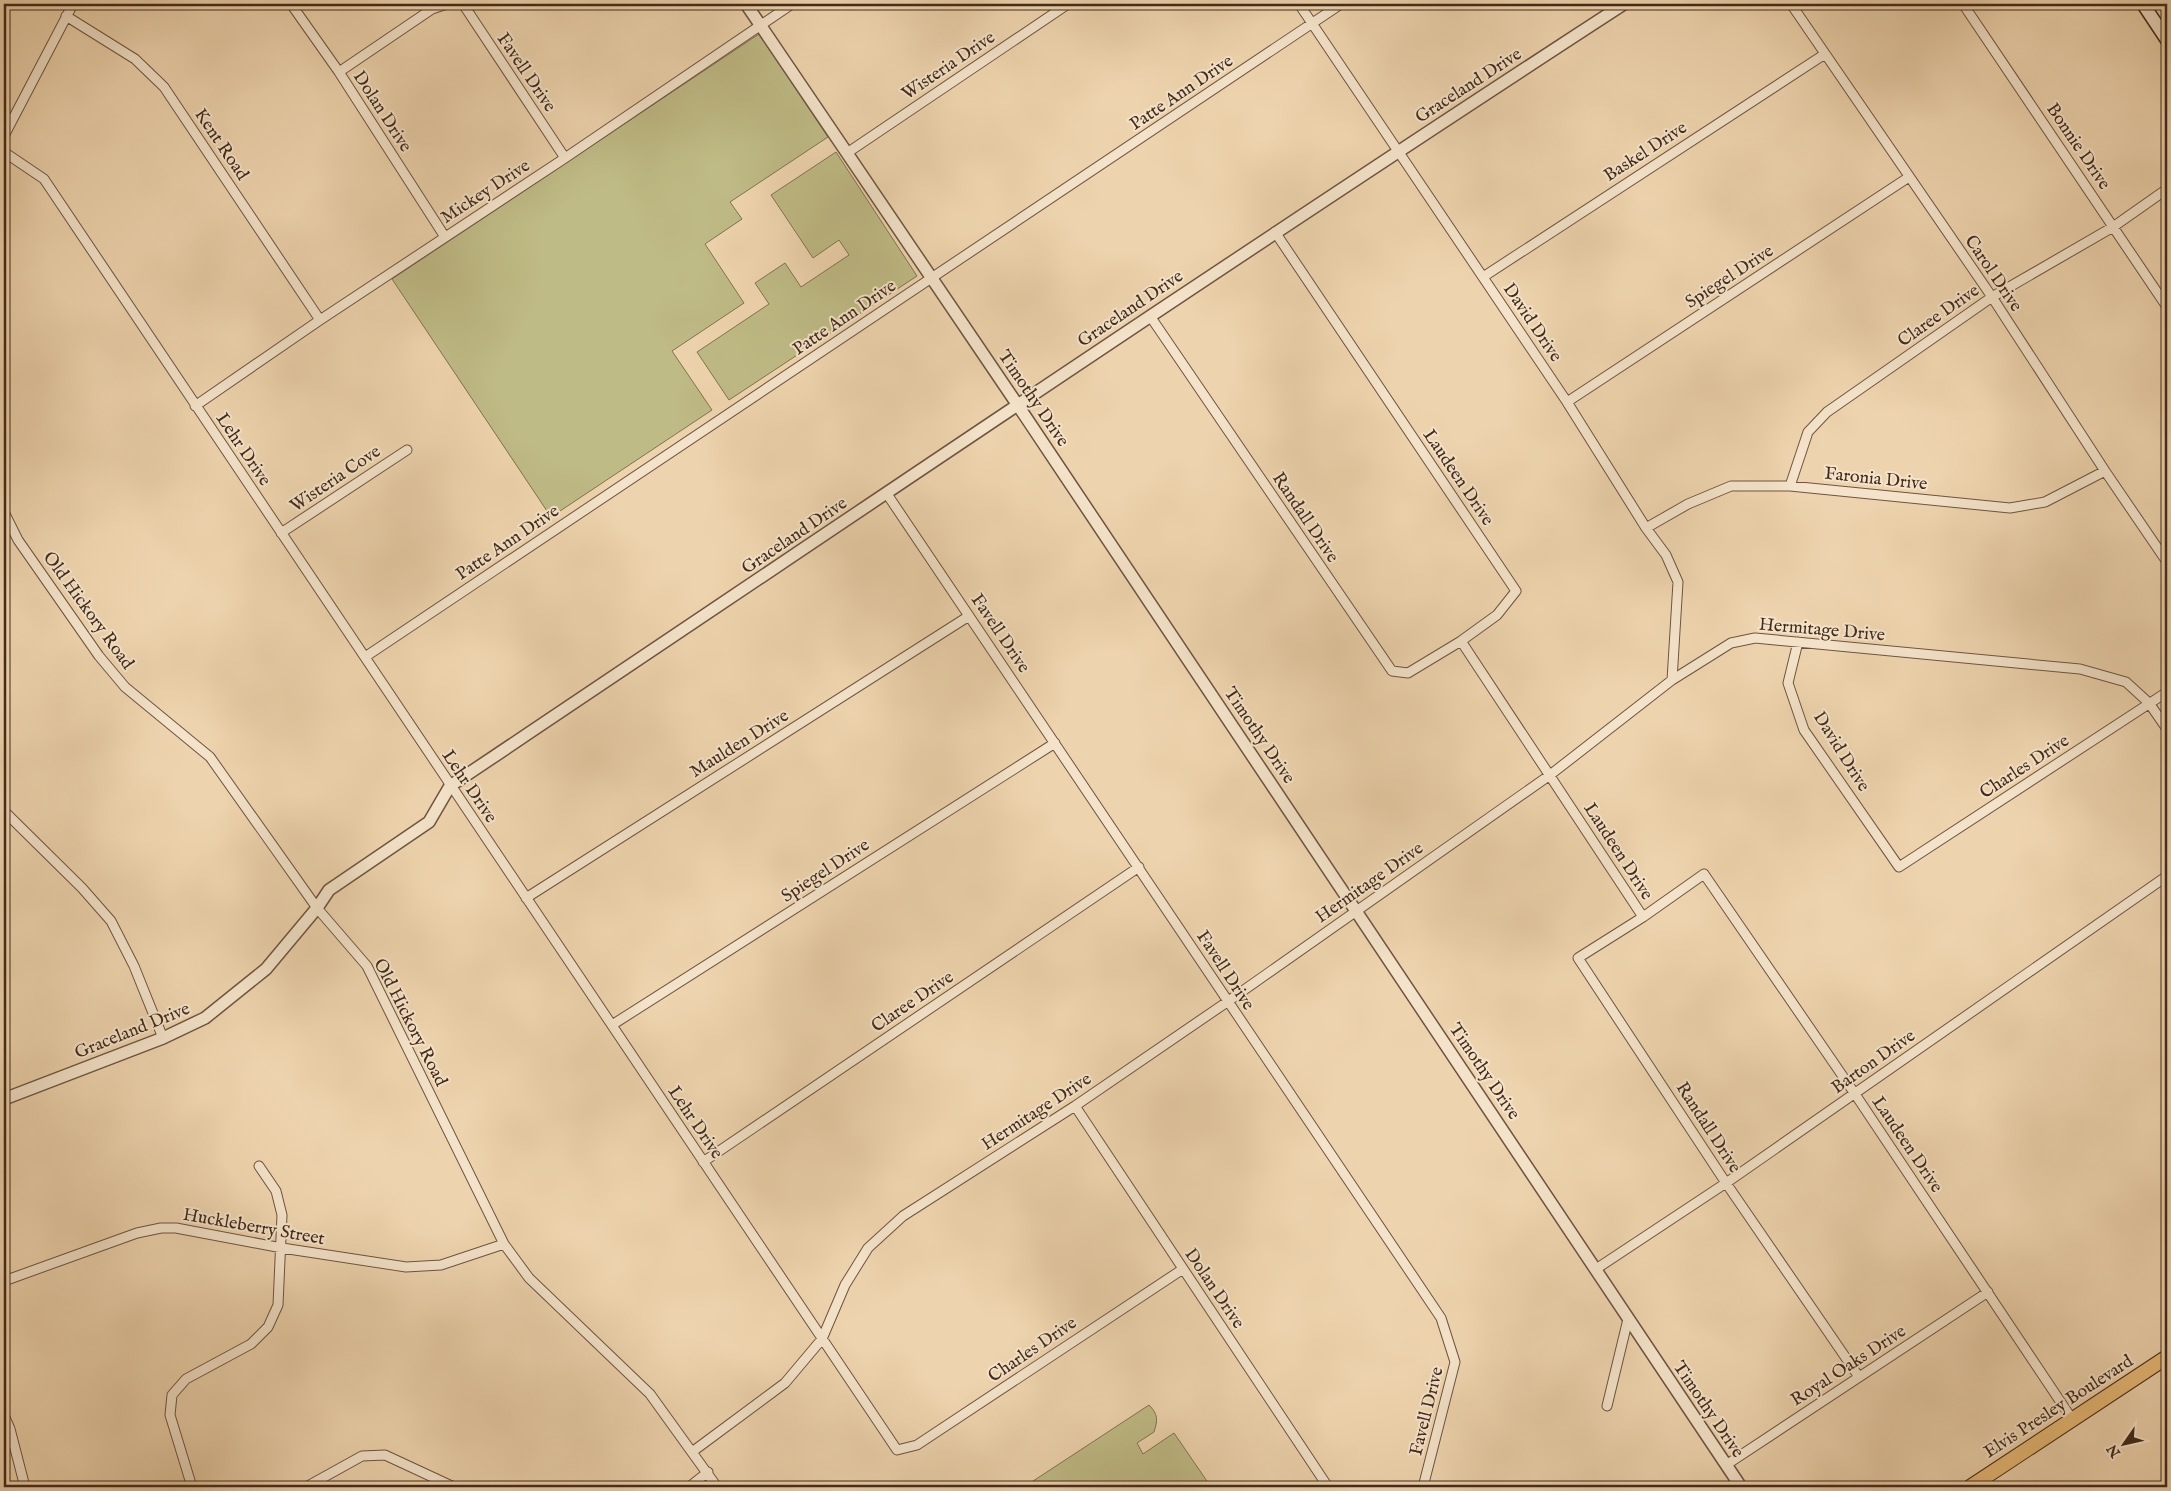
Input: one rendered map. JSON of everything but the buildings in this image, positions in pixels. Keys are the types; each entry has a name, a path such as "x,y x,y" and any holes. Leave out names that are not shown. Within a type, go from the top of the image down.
{"main road":[{"path":"2143,4 2167,40"},
{"name":"Elvis Presley Boulevard","path":"1970,1487 2167,1357"}],"street":[{"path":"4,136 73,4"},
{"name":"Dolan Drive","path":"291,4 339,72 445,237"},
{"path":"339,72 432,9 447,4"},
{"name":"Favell Drive","path":"463,4 565,158"},
{"name":"Timothy Drive","path":"746,4 932,277 1741,1487"},
{"name":"Mickey Drive","path":"195,406 320,320 565,158 792,4"},
{"name":"Wisteria Drive","path":"847,153 1068,4"},
{"name":"David Drive","path":"1299,4 1567,402 1646,528 1666,555 1678,582 1672,680"},
{"name":"Patte Ann Drive","path":"365,657 1341,4"},
{"name":"Graceland Drive","path":"4,1100 163,1038 205,1018 266,969 317,908 329,890 429,822 450,786 1275,232 1624,4"},
{"name":"Carol Drive","path":"1791,4 1992,297 2105,471 2167,562"},
{"name":"Bonnie Drive","path":"1963,4 2167,307"},
{"name":"Kent Road","path":"66,16 135,59 164,87 320,320"},
{"name":"Baskel Drive","path":"1483,277 1825,54"},
{"name":"Lehr Drive","path":"4,152 44,178 195,406 897,1450"},
{"name":"Spiegel Drive","path":"1567,402 1909,177"},
{"name":"Claree Drive","path":"1790,486 1808,432 1827,412 1992,297 2113,227 2167,189"},
{"name":"Laudeen Drive","path":"1275,232 1516,591 1498,615 1461,641 1643,917 1704,874 2072,1419"},
{"name":"Randall Drive","path":"1150,316 1392,671 1408,673 1461,641"},
{"name":"Wisteria Cove","path":"281,533 407,450"},
{"name":"Faronia Drive","path":"1646,528 1688,504 1731,486 1790,486 2010,508 2046,502 2105,471"},
{"name":"Favell Drive","path":"887,494 1441,1318 1455,1362 1423,1487"},
{"name":"Old Hickory Road","path":"4,512 18,540 99,656 125,687 210,757 317,908 367,966 504,1244 529,1278 650,1394 717,1487"},
{"name":"Maulden Drive","path":"526,898 969,616"},
{"name":"Hermitage Drive","path":"692,1452 785,1382 822,1339 845,1285 868,1248 903,1216 1074,1106 1227,1002 1550,776 1672,680 1731,643 1755,638 2080,669 2126,682 2149,703 2167,729"},
{"name":"David Drive","path":"1798,642 1788,683 1804,730 1900,867"},
{"name":"Charles Drive","path":"1900,867 2167,692"},
{"name":"Spiegel Drive","path":"612,1026 1055,743"},
{"path":"4,811 82,888 111,921 134,966 163,1038"},
{"name":"Claree Drive","path":"704,1162 1139,867"},
{"name":"Barton Drive","path":"1596,1268 1726,1182 2167,876"},
{"name":"Randall Drive","path":"1643,917 1578,958 1726,1182 1859,1377"},
{"name":"Dolan Drive","path":"1074,1106 1328,1487"},
{"path":"192,1487 170,1416 172,1395 186,1380 251,1344 268,1327 278,1305 282,1216 276,1192 259,1166"},
{"name":"Huckleberry Street","path":"4,1281 137,1233 161,1228 176,1228 282,1248 406,1267 442,1265 504,1244"},
{"name":"Charles Drive","path":"897,1450 917,1445 1183,1269"},
{"name":"Royal Oaks Drive","path":"1726,1465 1988,1292"},
{"path":"1607,1406 1628,1319"},
{"path":"4,1415 10,1429 25,1487"},
{"path":"306,1487 362,1456 386,1455 454,1487"},
{"path":"689,1487 708,1472"}],"shaded area":[{"path":"759,34 828,137 730,202 742,219 705,244 744,303 672,351 712,410 551,517 392,279"},
{"path":"836,152 917,276 729,400 697,352 769,304 755,283 785,263 801,287 849,255 839,240 813,258 771,195"},
{"path":"1149,1405 1156,1414 1156,1424 1154,1432 1137,1443 1143,1454 1174,1433 1211,1487 1024,1487"}]}
